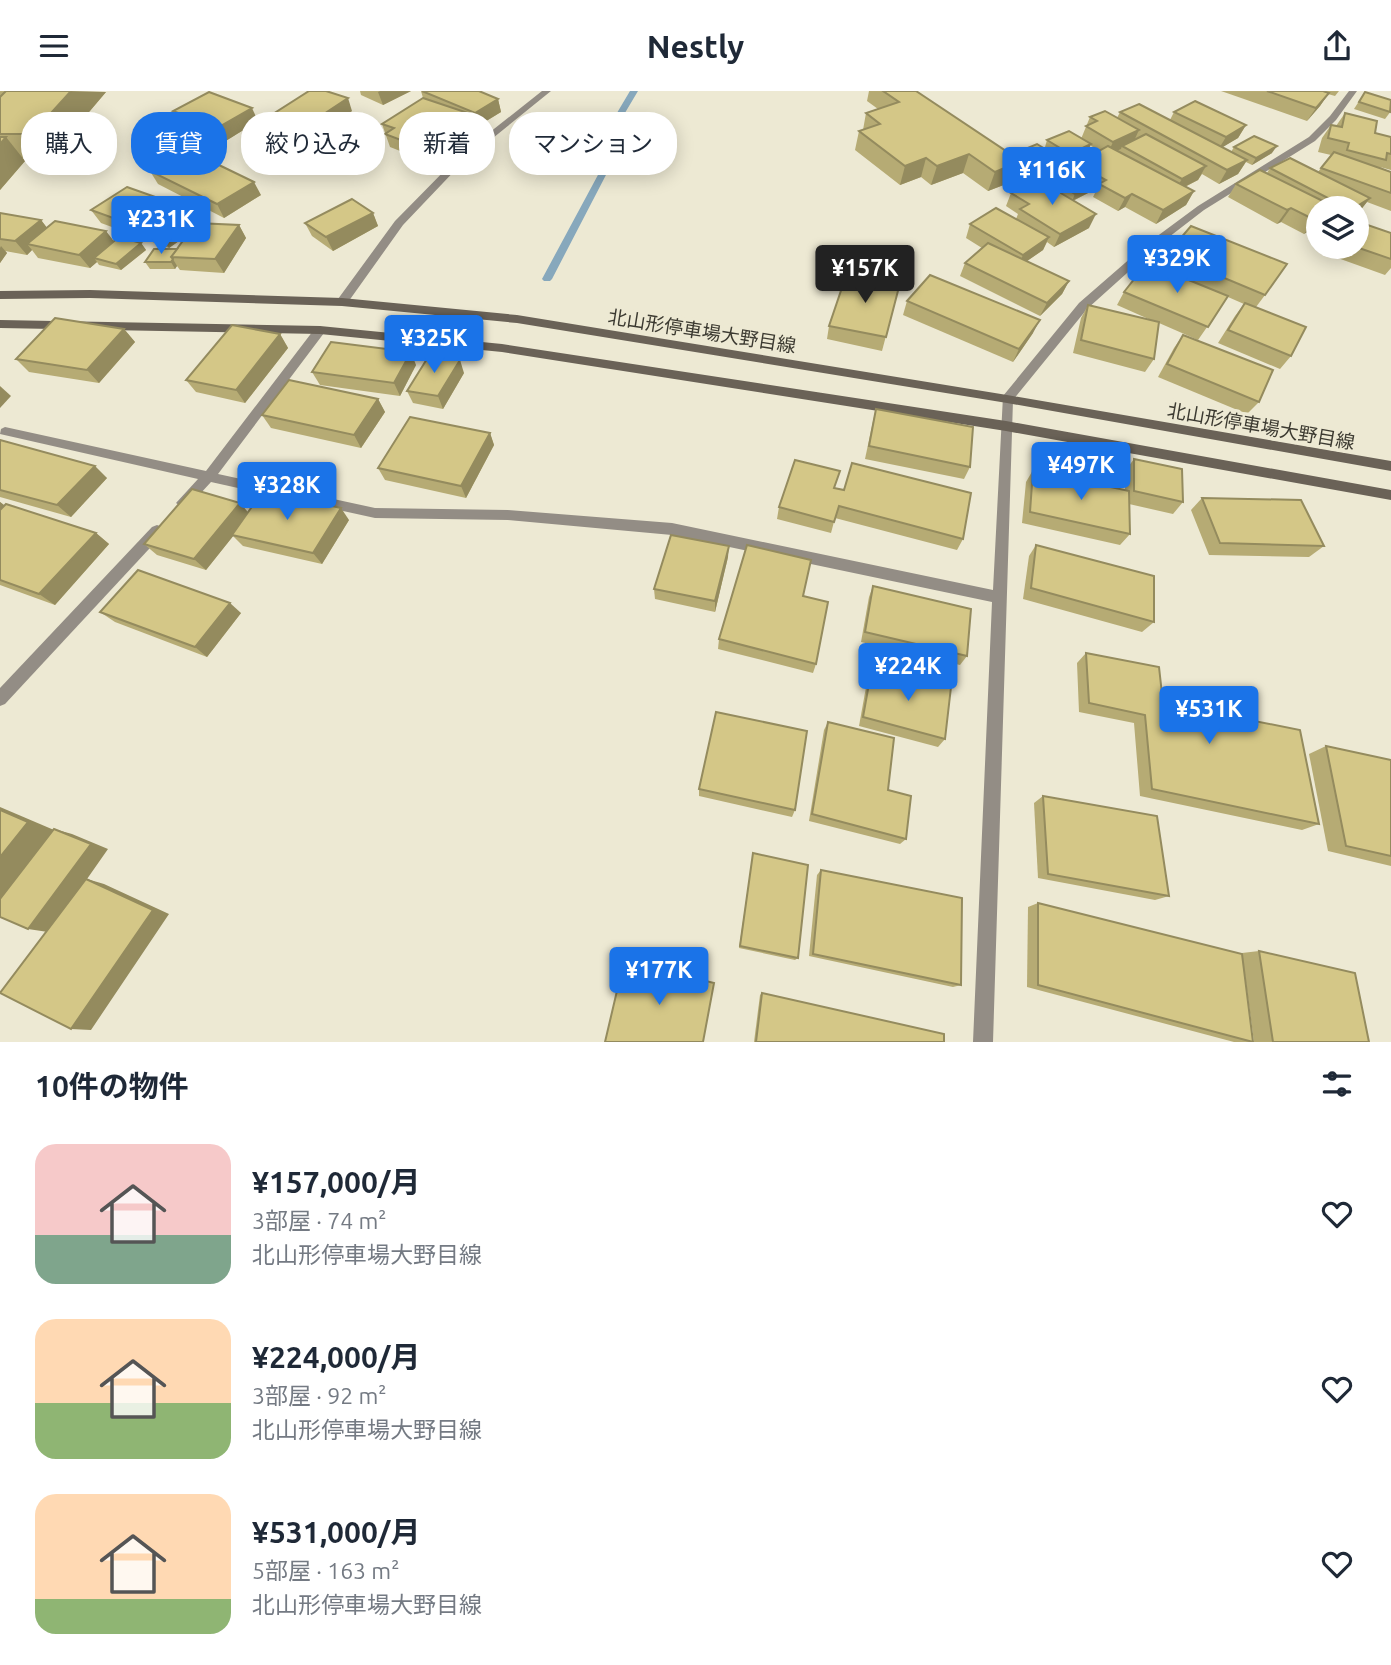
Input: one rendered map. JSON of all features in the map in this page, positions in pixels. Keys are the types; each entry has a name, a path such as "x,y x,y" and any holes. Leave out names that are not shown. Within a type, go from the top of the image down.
{"main road":[{"name":"北山形停車場大野目線","path":"0,295 90,294 341,302 517,319 1007,398 1391,466"},
{"path":"0,324 320,330 502,348 1006,426 1391,495"}],"lane":[{"path":"341,302 399,223 450,170 547,91"},
{"path":"983,1042 1007,398 1052,339 1083,306 1152,245 1201,208 1312,139 1334,118 1353,91"},
{"path":"0,699 209,476 320,330"},
{"path":"5,432 375,513 508,515 672,529 998,597"}],"building":[{"path":"6,91 71,91 52,112 21,112 21,134 0,134 0,97"},
{"path":"309,91 326,91 348,98 327,112 276,112"},
{"path":"422,91 479,91 498,99 473,112"},
{"path":"883,91 916,91 1021,161 995,172 969,154 937,166 926,158 905,166 859,131 880,124 866,113 899,102"},
{"path":"1267,91 1323,91 1329,93 1316,108"},
{"path":"209,92 252,108 227,122 227,112 173,111"},
{"path":"1365,92 1391,100 1390,112 1359,102"},
{"path":"423,98 465,112 401,112"},
{"path":"1195,101 1246,125 1226,137 1174,112"},
{"path":"1139,104 1247,160 1227,170 1120,112"},
{"path":"1105,111 1139,130 1113,142 1086,126 1097,121 1090,117"},
{"path":"399,113 399,139 385,134 394,128 385,125 385,122"},
{"path":"1345,113 1377,121 1375,133 1391,137 1391,154 1387,153 1386,160 1347,150 1349,143 1328,138 1331,125 1342,127"},
{"path":"1069,131 1091,144 1070,154 1047,140"},
{"path":"1146,134 1206,166 1182,179 1122,146"},
{"path":"1254,136 1277,146 1256,158 1234,147"},
{"path":"1037,144 1058,157 1045,162 1053,168 1041,173 1011,155"},
{"path":"1108,146 1194,191 1163,210 1132,194 1125,198 1099,184 1106,180 1076,164"},
{"path":"1334,152 1391,172 1391,193 1321,168"},
{"path":"1290,158 1366,196 1324,196 1270,168"},
{"path":"227,169 254,182 217,204 158,175 227,175"},
{"path":"1260,170 1313,196 1306,196 1306,216 1291,208 1287,210 1236,184"},
{"path":"1067,172 1091,187 1075,194 1051,179"},
{"path":"1037,179 1096,214 1060,234 1020,209 1029,204 1011,193"},
{"path":"127,187 195,211 160,235 91,210"},
{"path":"352,199 373,213 326,237 305,223"},
{"path":"996,208 1049,237 1023,255 970,224"},
{"path":"0,213 41,220 15,241 0,239"},
{"path":"55,221 106,231 79,255 27,244"},
{"path":"196,223 239,225 215,259 171,257"},
{"path":"1369,225 1391,233 1391,259 1369,251"},
{"path":"1191,226 1287,264 1265,295 1167,254"},
{"path":"119,237 141,243 116,264 94,258"},
{"path":"988,243 1069,281 1047,303 965,263"},
{"path":"154,249 177,249 171,262 145,262"},
{"path":"1147,263 1228,296 1208,327 1124,292"},
{"path":"847,273 900,283 886,337 829,326"},
{"path":"930,275 1040,320 1019,349 907,301"},
{"path":"1245,303 1306,327 1291,356 1228,330"},
{"path":"1088,305 1159,322 1154,359 1081,340"},
{"path":"55,318 124,329 87,370 16,359"},
{"path":"232,325 280,334 236,390 186,380"},
{"path":"1183,335 1273,370 1259,402 1167,364"},
{"path":"331,342 411,352 394,383 312,372"},
{"path":"430,354 460,360 438,396 407,391"},
{"path":"289,380 378,399 354,435 262,415"},
{"path":"876,409 973,427 970,467 869,446"},
{"path":"410,417 490,433 461,486 378,468"},
{"path":"0,440 95,466 57,505 0,490"},
{"path":"1134,459 1182,469 1183,502 1134,491"},
{"path":"795,460 840,471 834,488 844,490 852,463 971,493 963,539 839,506 834,522 779,507"},
{"path":"1033,470 1129,491 1130,534 1030,512"},
{"path":"192,489 240,503 194,559 144,544"},
{"path":"263,491 341,508 313,553 232,535"},
{"path":"1202,498 1301,500 1324,546 1220,543"},
{"path":"6,504 96,533 39,594 0,580 0,510"},
{"path":"671,535 729,546 715,601 654,589"},
{"path":"747,545 811,560 803,596 828,602 816,664 719,639"},
{"path":"1036,545 1154,576 1154,622 1031,588"},
{"path":"138,570 230,603 195,647 100,612"},
{"path":"873,586 971,609 967,656 865,632"},
{"path":"1086,653 1159,667 1163,703 1300,730 1319,824 1152,789 1145,715 1089,703"},
{"path":"872,667 951,687 945,739 863,717"},
{"path":"716,712 807,731 795,810 699,789"},
{"path":"828,722 894,738 888,790 911,796 906,839 812,814"},
{"path":"1326,746 1391,760 1391,856 1346,846"},
{"path":"1043,796 1157,816 1169,896 1048,874"},
{"path":"0,810 28,822 0,857"},
{"path":"54,829 91,844 28,929 0,917 0,899"},
{"path":"753,853 808,865 798,958 740,946"},
{"path":"821,870 962,898 961,985 813,954"},
{"path":"86,879 153,910 71,1029 0,993"},
{"path":"1038,903 1242,954 1253,1042 1038,985"},
{"path":"1259,951 1355,973 1369,1042 1273,1042"},
{"path":"624,961 714,983 703,1042 605,1042"},
{"path":"762,993 944,1034 944,1042 756,1042"}],"waterway":[{"path":"547,279 603,173 612,128 634,91"}]}
